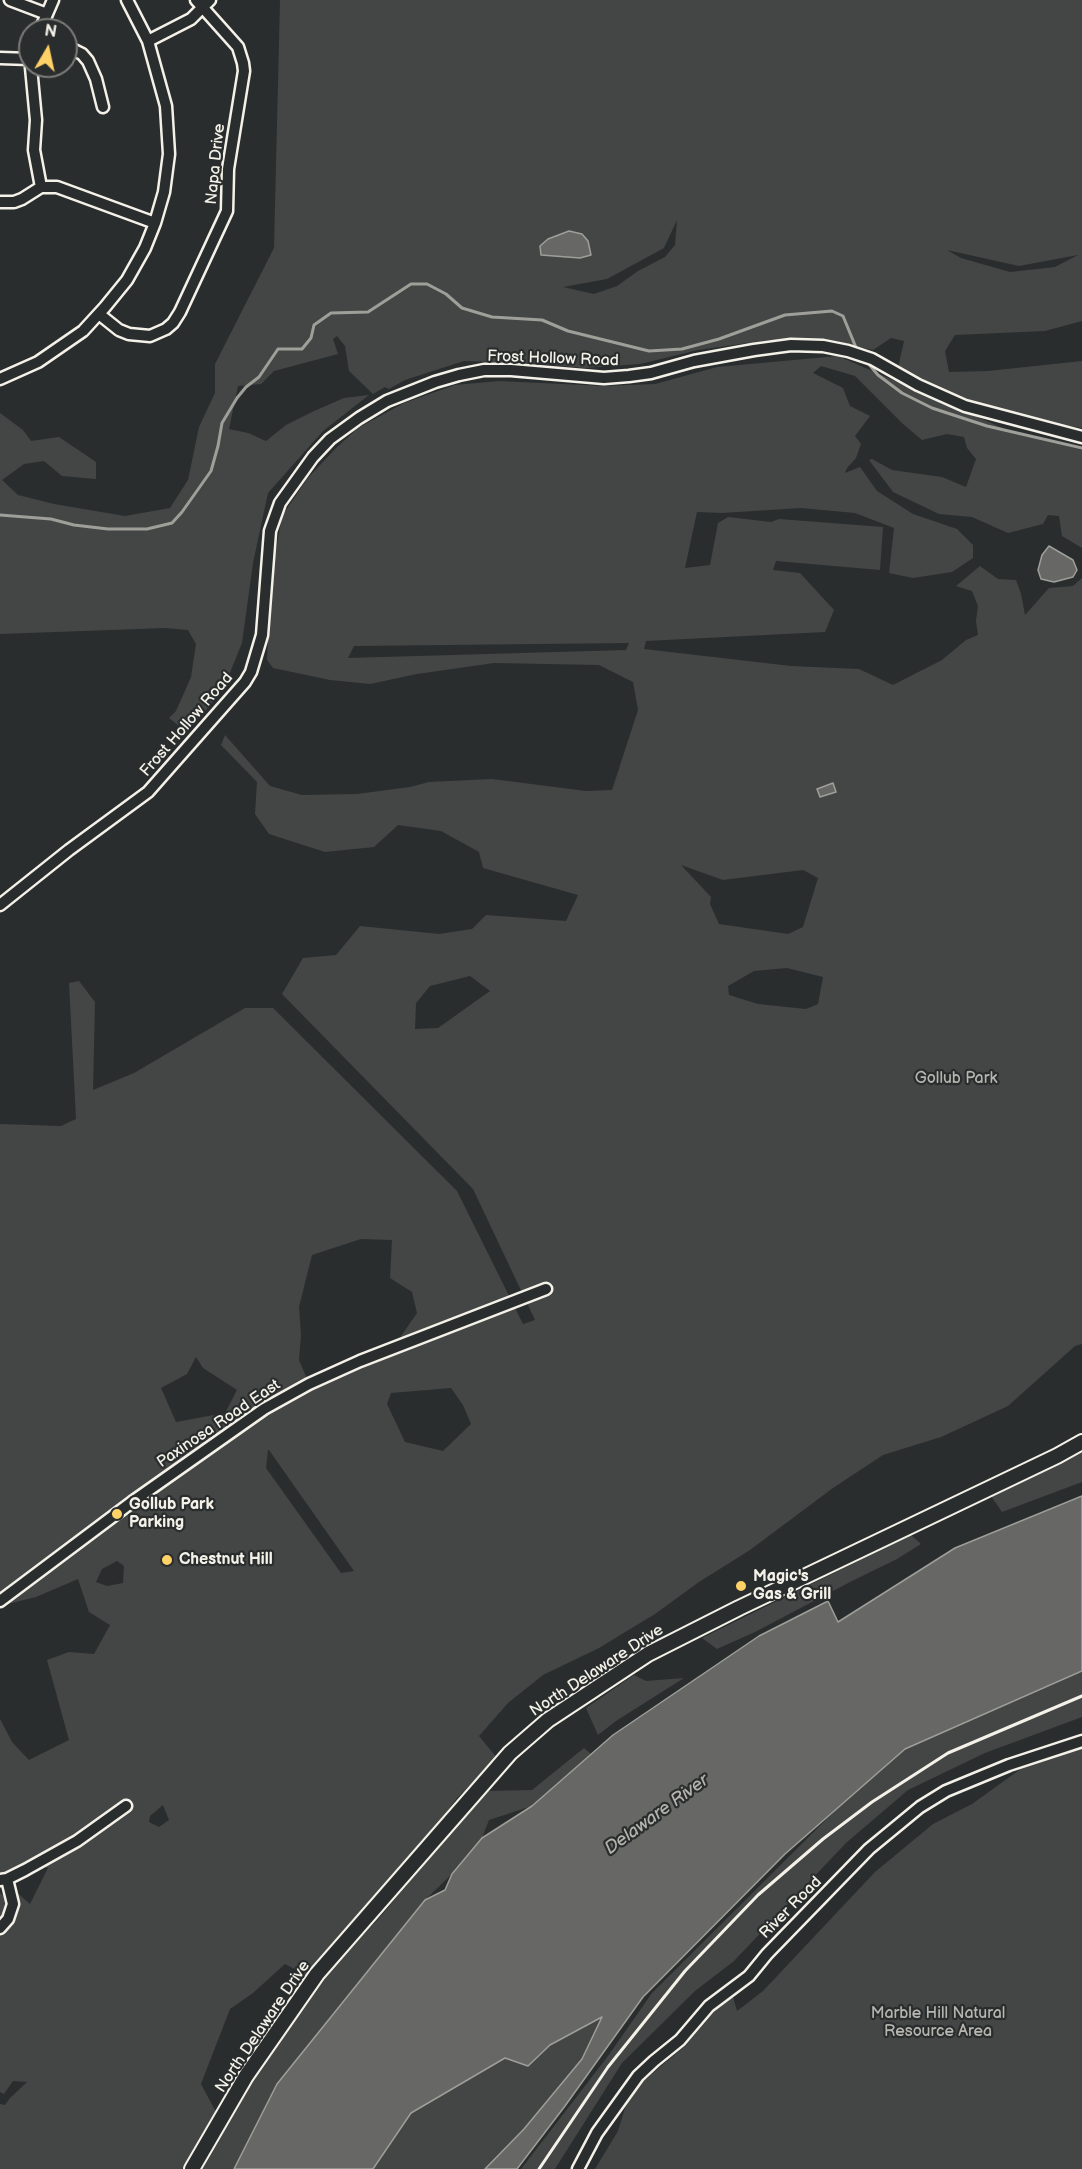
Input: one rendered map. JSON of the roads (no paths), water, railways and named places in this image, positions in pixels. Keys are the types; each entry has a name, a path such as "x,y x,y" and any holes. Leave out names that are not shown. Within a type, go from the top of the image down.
{"main road":[{"name":"North Delaware Drive","path":"192,2169 246,2076 317,1974 510,1753 548,1720 648,1654 1082,1442"}],"street":[{"path":"9,0 47,14"},
{"path":"45,18 53,0"},
{"path":"0,380 26,369 83,331 127,280 145,248 155,223 167,171 168,122 162,87 148,41 127,0"},
{"path":"148,41 191,19 203,2"},
{"name":"Napa Drive","path":"99,314 119,330 142,337 157,334 173,323 227,211 228,169 244,71 237,47 203,2"},
{"path":"78,52 88,61 96,79 103,107"},
{"path":"0,58 18,58"},
{"path":"32,78 36,120 34,150 41,187"},
{"path":"0,202 14,202 41,187 57,187 155,223"},
{"name":"Frost Hollow Road","path":"0,905 69,850 148,792 245,682 251,672 262,635 270,531 277,511 299,475 330,439 387,401 459,375 484,370 604,378 651,373 694,361 791,345 823,346 849,351 872,359 918,385 964,406 1082,437"},
{"name":"Paxinosa Road East","path":"0,1601 132,1502 264,1409 309,1384 360,1361 546,1289"},
{"name":"River Road","path":"578,2169 597,2133 638,2076 680,2040 709,2006 749,1976 767,1954 869,1849 920,1807 946,1791 1010,1765 1082,1741"},
{"path":"0,1928 8,1919 13,1904 4,1879 77,1841 126,1806"}],"water":[{"path":"569,231 582,234 588,241 591,255 580,258 541,255 540,246 548,239"},
{"path":"1049,546 1073,560 1077,570 1073,577 1054,582 1041,579 1038,570 1042,555"},
{"path":"833,783 836,792 820,797 817,789"},
{"name":"Delaware River","path":"1082,1496 1082,1671 905,1749 785,1854 643,1997 517,2169 485,2169 524,2129 582,2059 602,2017 550,2045 528,2066 505,2058 411,2113 373,2169 234,2169 277,2084 425,1900 445,1890 452,1874 482,1838 532,1806 613,1735 759,1636 828,1601 838,1622 955,1548"}],"waterway":[{"path":"0,515 51,519 74,525 108,529 147,529 172,523 211,471 222,423 237,398 259,377 278,349 302,349 311,338 314,325 331,313 368,312 411,284 427,284 446,294 462,308 492,317 542,320 568,331 649,351 682,349 719,339 785,315 832,311 843,316 857,350"},
{"path":"867,362 878,375 902,393 932,408 987,426 1082,448"}],"railway":[{"path":"539,2169 608,2067 685,1971 758,1895 823,1839 872,1802 948,1753 1082,1696"}],"place":[{"name":"Gollub Park Parking","path":"117,1514"},
{"name":"Chestnut Hill","path":"167,1560"},
{"name":"Magic's Gas & Grill","path":"741,1586"}],"park label":[{"name":"Gollub Park","path":"956,1079"},
{"name":"Marble Hill Natural Resource Area","path":"938,2023"}]}
